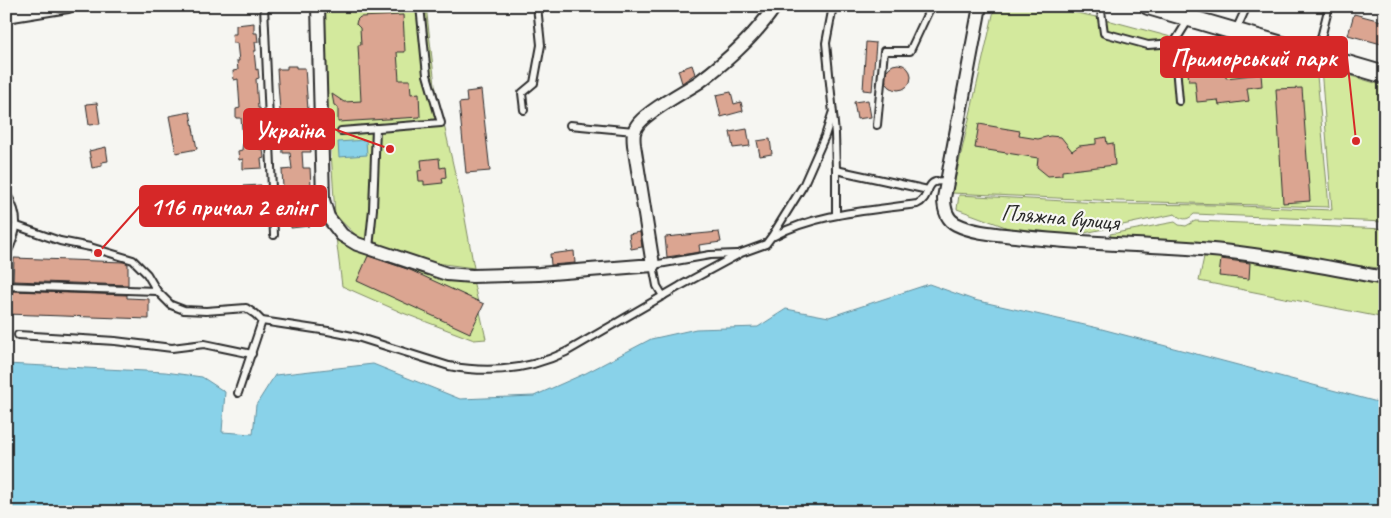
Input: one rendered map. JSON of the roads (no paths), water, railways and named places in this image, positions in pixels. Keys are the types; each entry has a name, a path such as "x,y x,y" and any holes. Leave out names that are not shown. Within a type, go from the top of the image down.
{"street":[{"path":"6,16 68,6"},
{"path":"318,6 323,200 328,217 342,235 356,244 447,274 472,276 539,274 653,265 634,145 634,131 644,118 700,81 722,63 756,30 775,6"},
{"name":"Пляжна вулиця","path":"980,6 944,207 954,223 989,233 1067,241 1201,249 1260,255 1385,278"},
{"path":"1148,6 1185,12 1236,32 1385,75"}],"lane":[{"path":"264,6 274,235"},
{"path":"342,131 441,122 427,75 420,6"},
{"path":"524,110 522,93 534,83 541,45 537,6"},
{"path":"832,6 826,43 835,134 836,215"},
{"path":"877,125 884,51 910,51 931,6"},
{"path":"1102,6 1104,33 1148,45 1174,43"},
{"path":"1236,32 1247,6"},
{"path":"1317,56 1330,6"},
{"path":"1179,101 1174,43 1185,12"},
{"path":"16,226 60,241 90,247 133,260 146,274 156,291 171,305 184,310 206,311 246,308 262,321 357,337 449,366 503,370 536,364 566,352 740,254 766,244 802,186 825,136 832,114"},
{"path":"570,124 634,131"},
{"path":"370,248 376,128"},
{"path":"836,170 928,190"},
{"path":"772,236 808,221 836,215 917,204 924,199 934,182 947,182"},
{"path":"6,193 12,202 16,215 15,238 6,255"},
{"path":"663,296 657,286 653,265 710,255 740,254"},
{"path":"6,286 156,291"},
{"path":"238,393 262,321"},
{"path":"18,336 115,341 172,348 204,344 252,354"}],"water":[{"path":"366,140 367,155 339,157 338,142"},
{"path":"929,284 974,300 1098,328 1385,404 1385,512 6,512 6,364 165,372 202,377 225,392 222,432 253,434 256,405 275,375 373,364 460,399 534,396 586,373 651,339 696,329 758,327 786,309 829,317"}],"place":[{"name":"Приморський парк","path":"1356,141"},
{"name":"Україна","path":"390,149"},
{"name":"116 причал 2 елінг","path":"98,253"}]}
